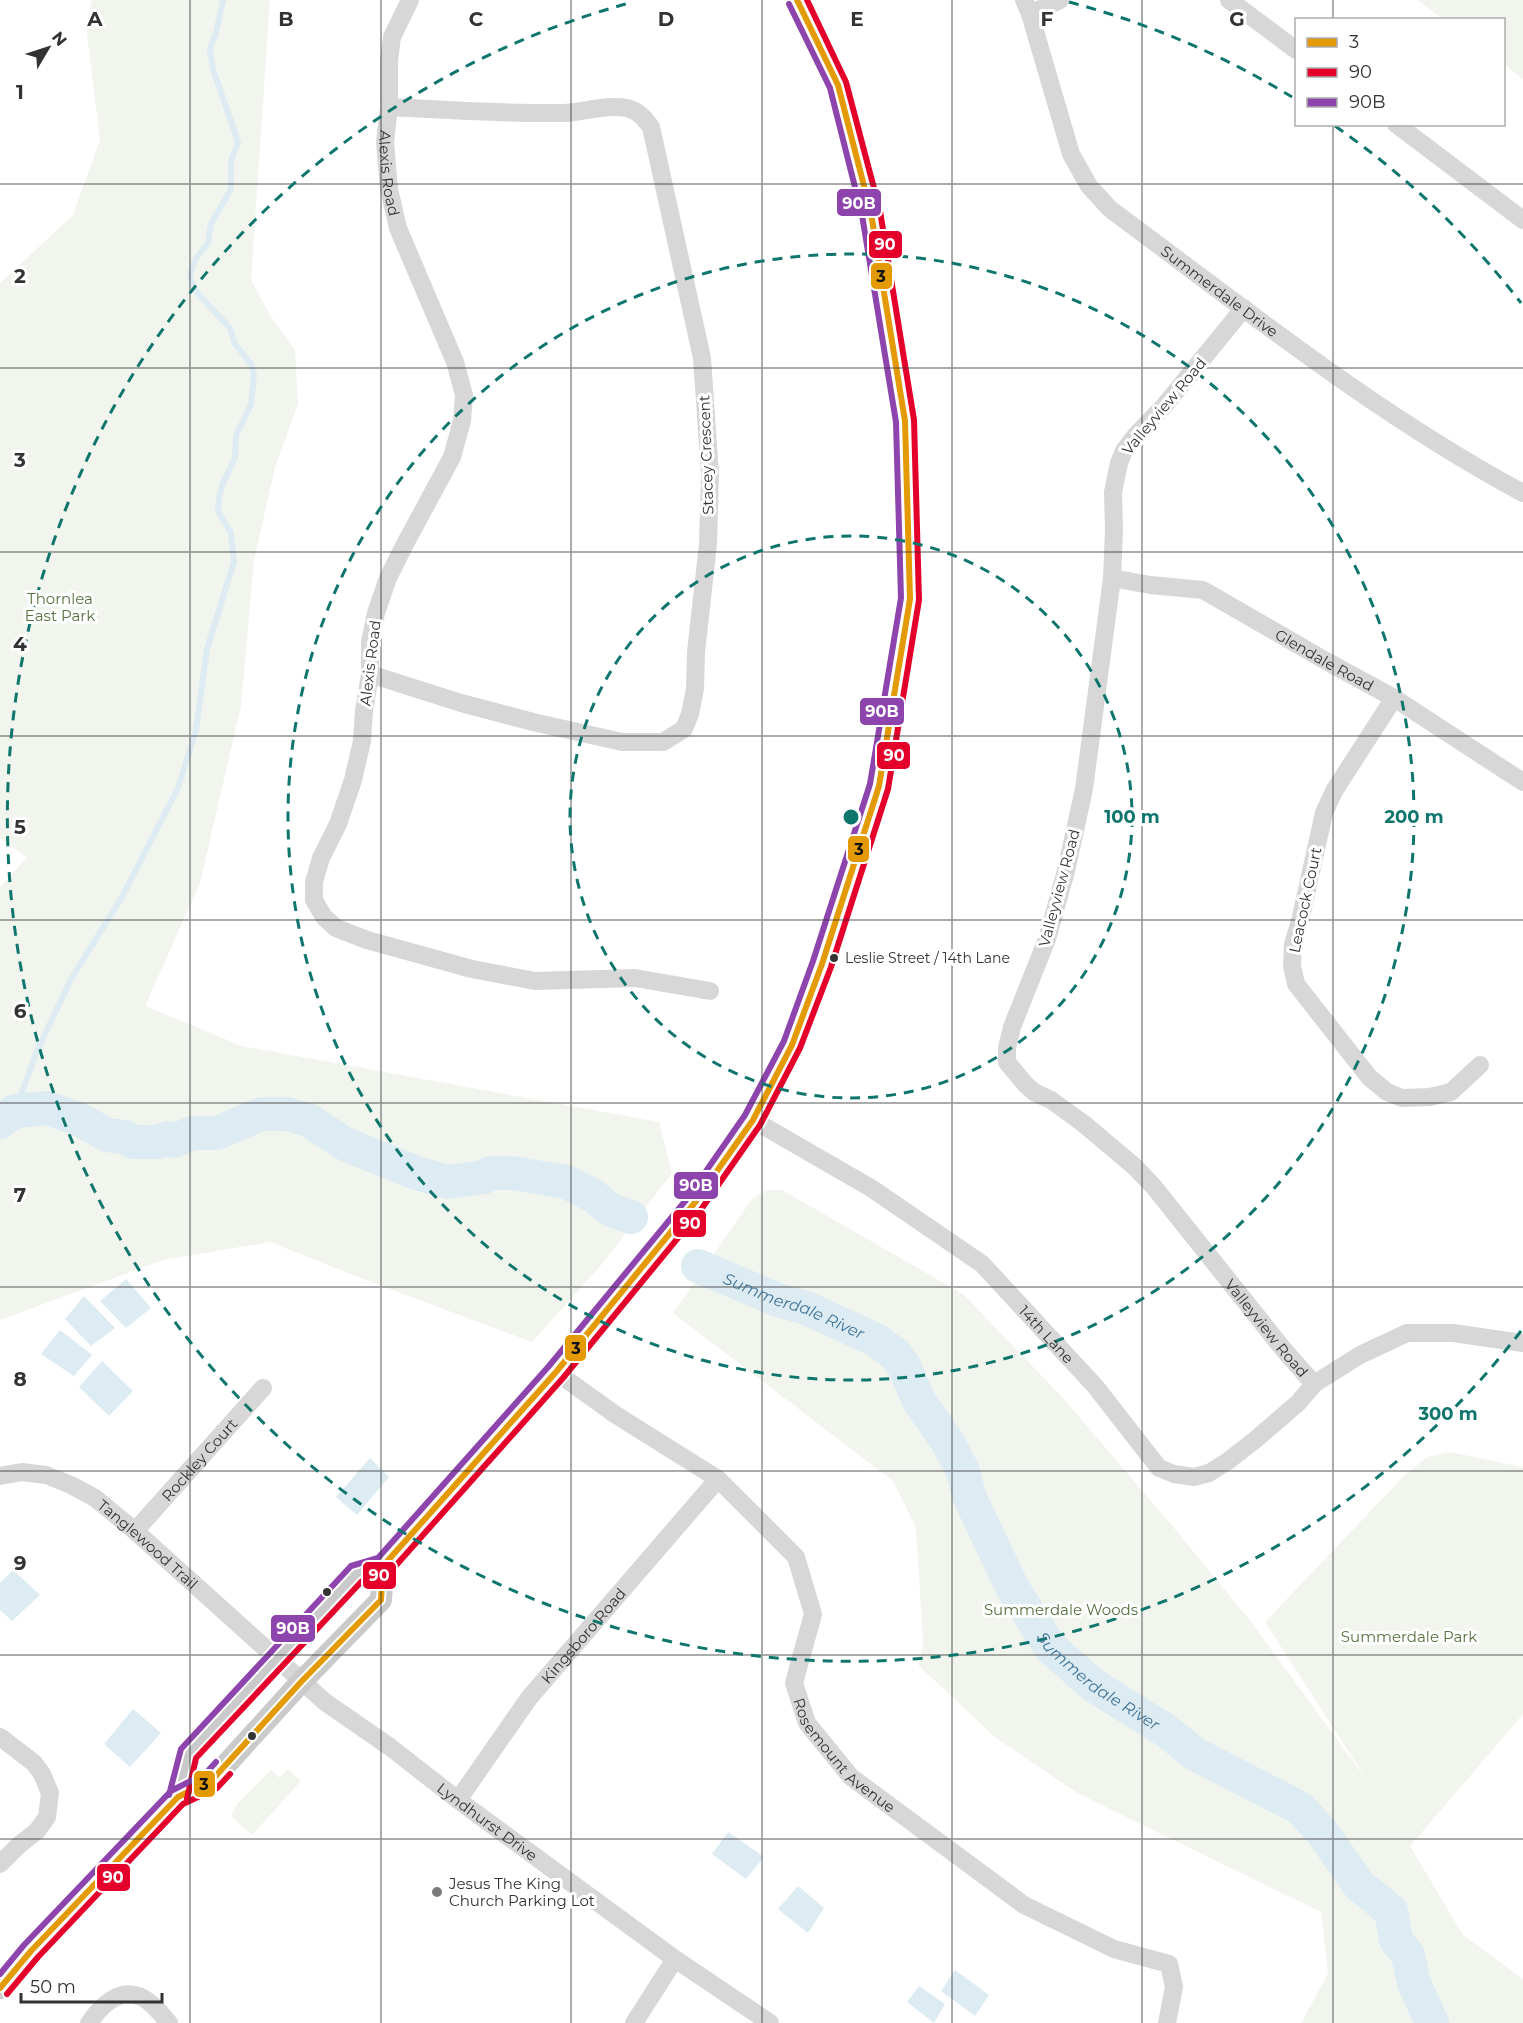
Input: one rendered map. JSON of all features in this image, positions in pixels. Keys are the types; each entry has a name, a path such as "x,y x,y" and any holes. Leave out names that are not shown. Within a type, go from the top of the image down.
{"main road":[{"path":"178,1797 188,1754 357,1573 383,1566 556,1372 693,1205 753,1120 792,1045 822,964 879,786 910,599 905,421 871,213 838,85 797,0"},
{"path":"0,1988 31,1951 178,1797 213,1780 302,1682 381,1600 383,1566"}],"street":[{"name":"Alexis Road","path":"410,0 392,37 389,61 389,107 385,142 389,189 398,228 455,362 464,395 462,421 452,458 400,553 388,578 376,613 370,642 370,674 362,741 353,780 338,824 321,858 314,882 314,900 324,917 336,928 367,940 472,969 534,981 635,978 710,991"},
{"path":"1027,7 1060,0"},
{"path":"1229,0 1295,49"},
{"name":"Summerdale Drive","path":"1027,7 1071,154 1089,186 1110,209 1321,366 1432,440 1523,492"},
{"name":"Stacey Crescent","path":"370,674 461,704 533,722 622,741 663,742 684,729 690,714 695,688 696,652 708,544 710,474 702,358 651,127 641,114 618,107 565,113 487,113 389,107"},
{"path":"1399,126 1523,220"},
{"name":"Valleyview Road","path":"1244,308 1164,406 1136,435 1124,451 1119,463 1113,492 1112,578 1084,789 1066,871 1047,939 1012,1027 1007,1048 1008,1062 1025,1084 1084,1124 1148,1180 1284,1350 1314,1384"},
{"name":"Glendale Road","path":"1112,578 1150,585 1203,590 1394,698 1523,782"},
{"name":"Leacock Court","path":"1394,698 1334,790 1324,813 1293,944 1292,966 1296,984 1369,1077 1387,1092 1402,1098 1430,1097 1451,1092 1480,1065"},
{"name":"14th Lane","path":"753,1120 871,1188 982,1264 1095,1386 1159,1468 1174,1474 1194,1477 1209,1473 1255,1440 1298,1403 1314,1384"},
{"path":"1314,1384 1360,1355 1407,1333 1453,1333 1523,1343"},
{"name":"Rosemount Avenue","path":"556,1372 616,1415 718,1479 796,1557 813,1614 794,1683 807,1723 851,1778 1024,1905 1114,1949 1169,1964 1174,1988 1167,2023"},
{"name":"Rockley Court","path":"135,1531 263,1388"},
{"name":"Tanglewood Trail","path":"0,1476 22,1473 46,1475 95,1498 135,1531 302,1682"},
{"name":"Kingsboro Road","path":"458,1800 529,1698 718,1479"},
{"name":"Lyndhurst Drive","path":"302,1682 325,1702 390,1747 458,1800 675,1959 770,2023"},
{"path":"0,1737 34,1763 42,1774 50,1793 47,1817 37,1831 0,1864"},
{"path":"634,2023 675,1959"},
{"path":"89,2023 108,2001 125,1995 141,1997 170,2023"}],"green space":[{"name":"Thornlea East Park","path":"92,0 270,0 251,280 270,315 295,350 298,404 275,467 254,561 241,706 200,883 145,1006 242,1046 659,1122 672,1173 602,1264 532,1342 270,1242 163,1260 0,1320 0,887 27,858 0,838 0,283 73,215 100,140 86,26"},
{"path":"1417,0 1523,0 1523,79 1505,65 1505,18 1442,18"},
{"name":"Summerdale Woods","path":"767,1190 782,1190 963,1294 1064,1399 1179,1534 1252,1623 1368,1782 1265,1622 1404,1476 1427,1457 1450,1452 1523,1467 1523,1714 1410,1846 1463,1935 1523,1979 1523,2023 1301,2023 1328,1974 1321,1912 1079,1794 996,1738 919,1666 923,1641 916,1528 893,1481 673,1313 752,1199"},
{"path":"288,1769 301,1781 252,1835 231,1816 237,1804 271,1770 280,1778"}],"shaded area":[{"path":"126,1279 151,1308 126,1328 100,1301"},
{"path":"84,1296 115,1328 91,1346 65,1319"},
{"path":"60,1330 92,1355 74,1376 41,1354"},
{"path":"102,1361 133,1391 109,1416 79,1387"},
{"path":"370,1458 389,1477 357,1515 336,1497"},
{"path":"13,1570 40,1595 12,1621 0,1610 0,1583"},
{"path":"133,1709 161,1733 130,1767 104,1744"},
{"path":"728,1832 764,1857 746,1879 712,1854"},
{"path":"798,1886 824,1908 808,1933 778,1909"},
{"path":"955,1970 989,1995 975,2016 941,1991"},
{"path":"919,1986 945,2004 934,2023 907,2002"}],"waterway":[{"path":"15,1111 37,1051 71,979 122,897 178,788 196,730 207,649 234,562 231,533 218,511 219,497 235,458 236,436 251,404 254,375 251,364 235,344 230,328 198,294 192,285 190,274 195,260 208,243 211,224 231,189 231,161 238,142 213,69 210,51 223,0"},
{"path":"0,1122 15,1111 47,1108 79,1119 107,1135 125,1137 133,1142 158,1142 169,1138 174,1141 192,1133 217,1133 261,1114 287,1114 308,1120 345,1144 416,1173 448,1182 484,1177 490,1173 512,1173 566,1182 592,1195 611,1210 631,1217"},
{"name":"Summerdale River","path":"698,1266 778,1300 806,1308 876,1340 895,1354 904,1366 919,1401 947,1441 963,1471 969,1496 1012,1587 1050,1647 1093,1685 1165,1730 1195,1754 1300,1808 1322,1832 1359,1885 1391,1911 1396,1940 1408,1955 1414,1983 1432,2023"}],"transit line":[{"name":"3","path":"0,1988 31,1951 178,1797 212,1780 301,1682 381,1600 383,1566 556,1372 693,1205 753,1120 792,1045 822,964 879,786 910,599 905,421 871,213 838,85 797,0"},
{"name":"90","path":"187,1799 196,1758 362,1581 390,1572 563,1378 700,1211 760,1125 800,1048 831,967 888,789 919,600 914,420 880,211 846,82 807,0"},
{"name":"90B","path":"169,1795 181,1749 351,1566 378,1558 549,1366 686,1200 745,1115 784,1041 813,961 870,784 901,598 896,422 862,215 830,88 789,4"},
{"name":"90B","path":"0,1974 24,1945 171,1791 206,1773 216,1762"},
{"name":"90","path":"7,1994 38,1957 183,1804 217,1788 230,1774"}],"place":[{"name":"Leslie Street / 14th Lane","path":"834,958"},
{"name":"Jesus The King Church Parking Lot","path":"437,1892"}],"park label":[{"name":"Summerdale Park","path":"1409,1636"}]}
